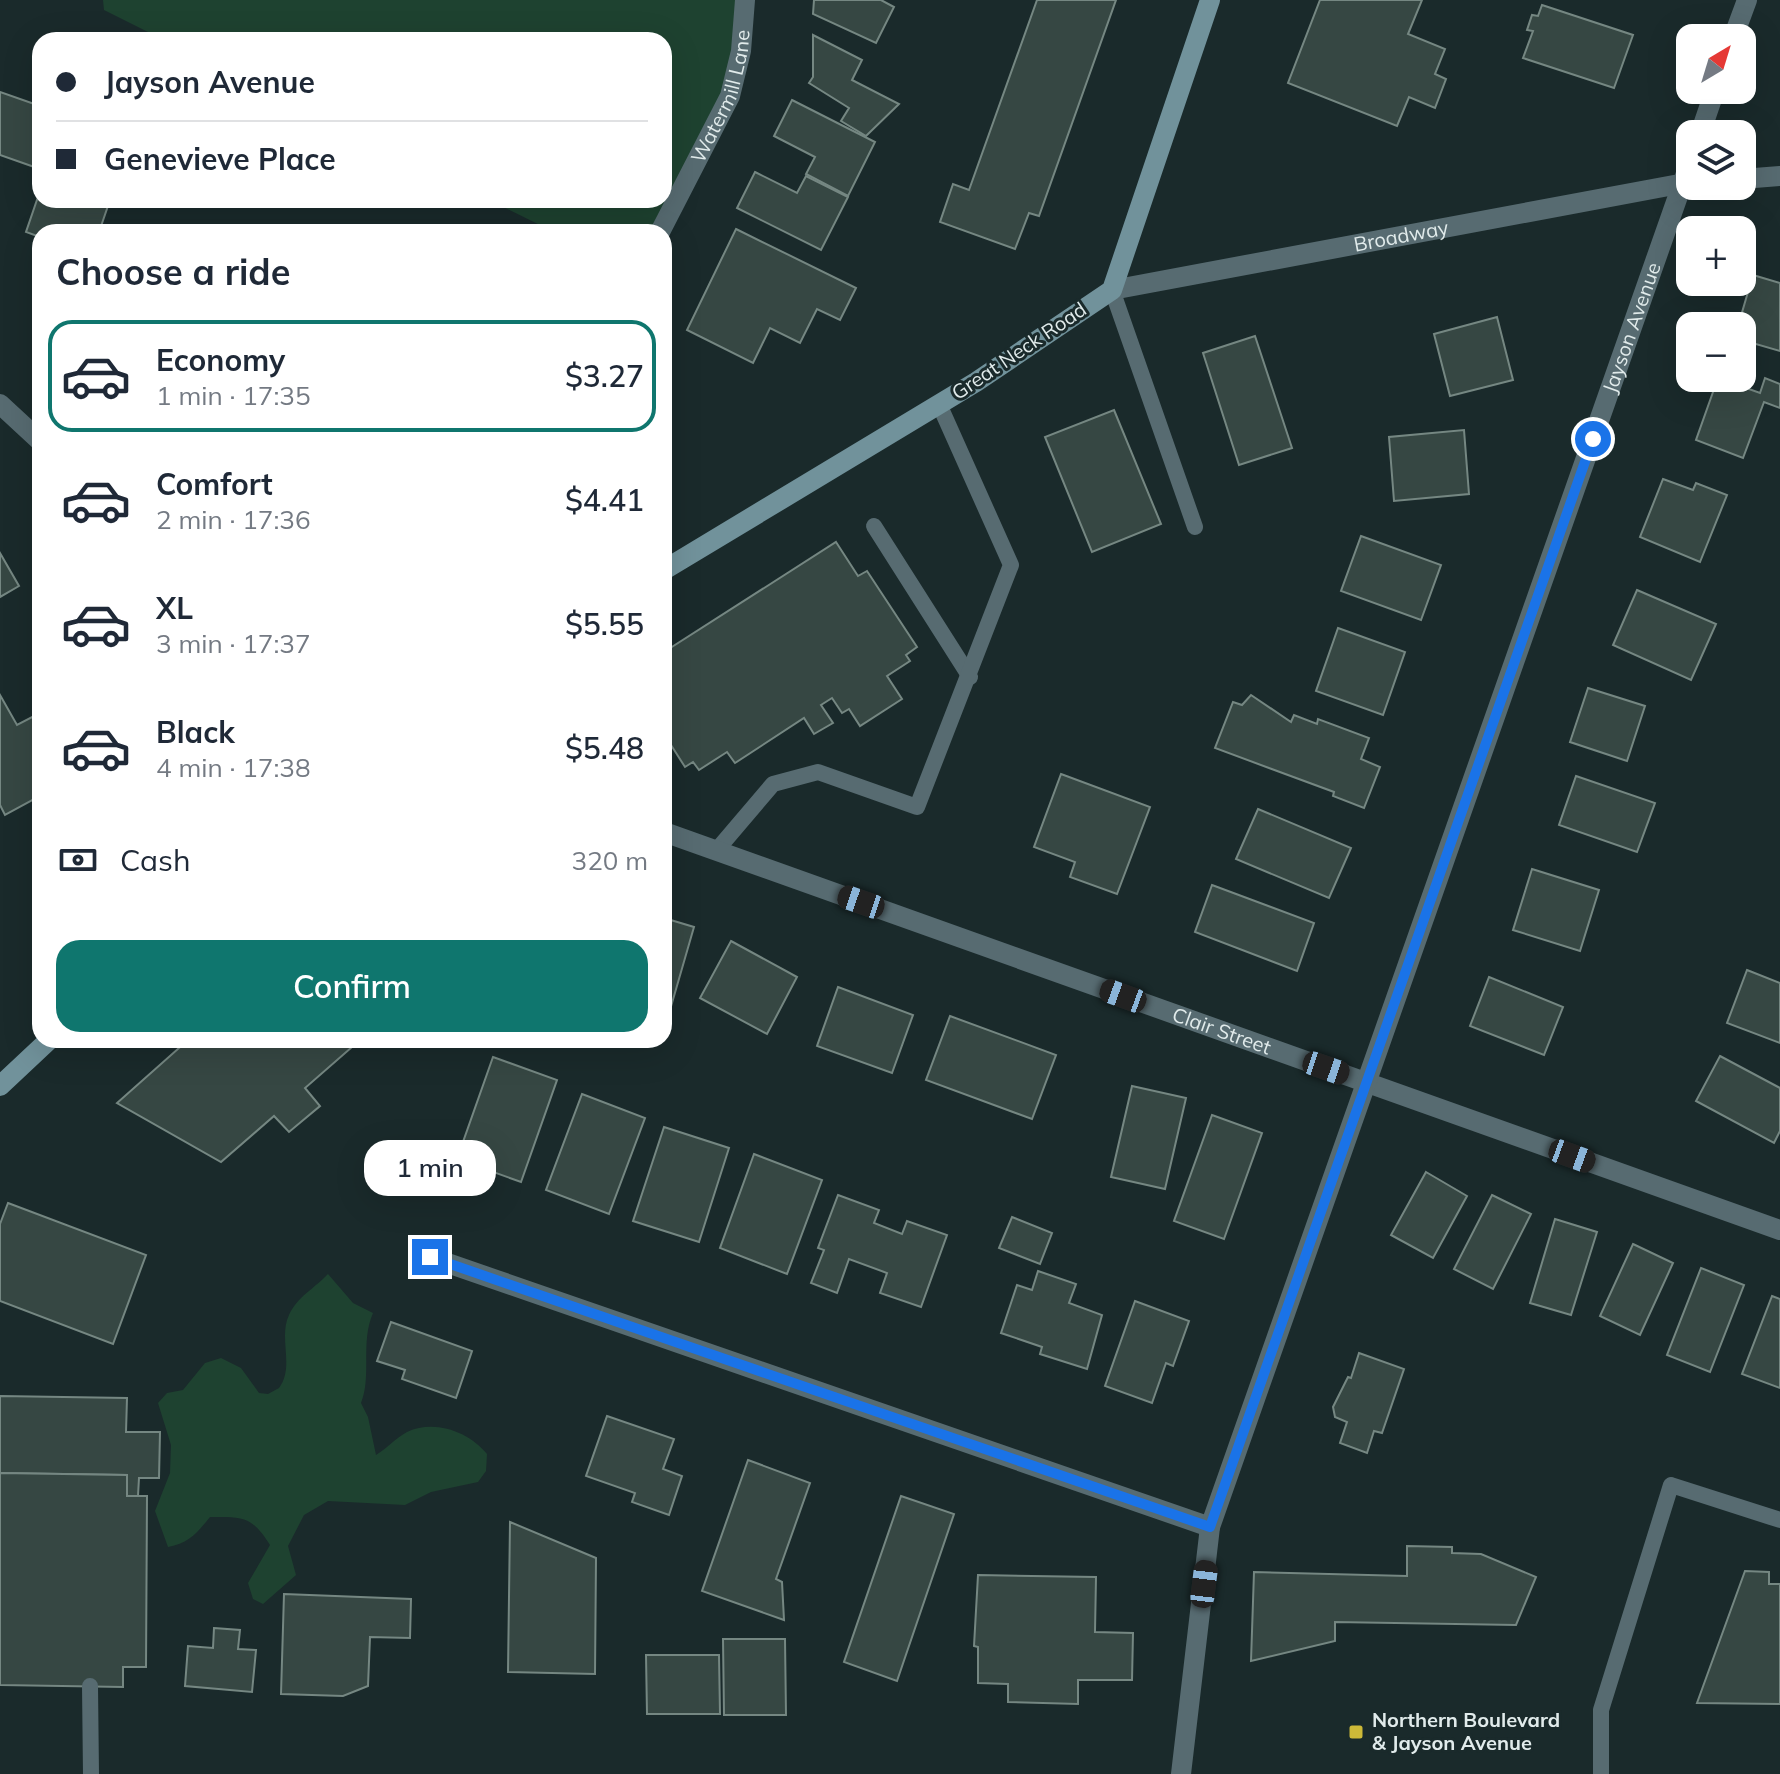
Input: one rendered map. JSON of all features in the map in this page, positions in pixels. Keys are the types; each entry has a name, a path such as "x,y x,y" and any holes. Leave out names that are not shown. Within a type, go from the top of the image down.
{"main road":[{"path":"1112,290 1210,0"},
{"name":"Great Neck Road","path":"672,565 939,404 1112,290"},
{"path":"0,1086 40,1048"}],"street":[{"name":"Watermill Lane","path":"664,224 730,96 741,51 745,0"},
{"path":"1738,24 1747,0"},
{"path":"1756,178 1780,176"},
{"name":"Broadway","path":"1112,290 1676,184"},
{"name":"Jayson Avenue","path":"1181,1774 1210,1527 1680,200"},
{"path":"0,404 32,434"},
{"name":"Clair Street","path":"672,835 1780,1230"},
{"path":"430,1257 1210,1527"}],"lane":[{"path":"1112,290 1195,527"},
{"path":"716,851 773,784 818,772 917,807 970,677 994,602 1011,565 939,404"},
{"path":"874,526 970,677"},
{"path":"1601,1774 1601,1710 1671,1485 1780,1520"},
{"path":"90,1686 91,1774"}],"green space":[{"path":"103,0 745,0 741,51 672,205 672,32 148,32 104,10"},
{"path":"505,208 671,208 664,224 538,224"},
{"path":"328,1274 353,1303 373,1313 367,1336 366,1381 361,1403 368,1417 376,1455 407,1432 440,1427 461,1434 480,1446 487,1454 486,1471 478,1482 431,1492 405,1505 328,1501 304,1515 288,1546 296,1575 263,1604 253,1599 248,1583 270,1545 251,1523 238,1518 210,1517 192,1536 168,1547 155,1511 170,1473 171,1445 158,1403 167,1393 183,1390 205,1363 221,1358 241,1368 259,1393 268,1394 279,1388 286,1371 285,1333 289,1315 301,1298"}],"building":[{"path":"814,0 881,0 894,7 876,43 813,14"},
{"path":"1037,0 1116,0 1039,216 1029,213 1015,249 940,222 953,184 969,190"},
{"path":"1320,0 1422,0 1408,34 1445,49 1435,74 1446,79 1435,108 1409,97 1397,126 1288,83"},
{"path":"1542,5 1633,35 1614,88 1523,58 1533,31 1527,30 1532,15 1538,16"},
{"path":"813,35 862,60 852,80 899,104 866,136 841,121 849,108 809,83 813,77"},
{"path":"0,92 32,103 32,166 0,155"},
{"path":"792,100 875,142 848,196 806,174 815,157 774,136"},
{"path":"755,172 797,193 806,176 848,197 821,250 737,208"},
{"path":"34,208 107,208 102,224 32,224 32,234 26,232"},
{"path":"736,229 856,288 840,320 817,309 800,343 770,328 753,363 687,330"},
{"path":"1756,276 1780,283 1780,351 1756,344 1756,312 1742,312 1747,296 1756,296"},
{"path":"1497,317 1513,380 1450,396 1434,334"},
{"path":"1255,336 1292,448 1239,465 1203,353"},
{"path":"1765,378 1780,384 1780,408 1764,402 1743,458 1696,440 1713,392 1760,393"},
{"path":"1114,410 1161,524 1092,552 1045,437"},
{"path":"1464,430 1469,494 1394,501 1389,437"},
{"path":"1663,479 1693,490 1696,483 1727,495 1700,562 1640,537"},
{"path":"1361,536 1441,565 1421,620 1341,591"},
{"path":"836,542 858,576 867,571 917,647 906,655 910,661 887,676 902,699 860,726 849,709 842,713 832,698 821,705 833,723 814,734 804,718 735,763 727,752 699,770 693,762 685,767 672,747 672,647"},
{"path":"0,553 19,586 0,597"},
{"path":"1637,590 1716,624 1691,680 1613,645"},
{"path":"1338,628 1405,652 1383,715 1316,691"},
{"path":"1588,688 1645,706 1627,761 1570,742"},
{"path":"0,695 17,725 32,717 32,800 5,815 0,805"},
{"path":"1251,695 1291,722 1294,715 1317,724 1318,719 1369,738 1361,759 1380,767 1364,808 1333,796 1334,792 1215,748 1233,702 1242,705"},
{"path":"1061,774 1150,807 1117,894 1070,877 1075,862 1034,847"},
{"path":"1576,776 1655,803 1637,852 1559,825"},
{"path":"1258,809 1351,848 1329,898 1236,859"},
{"path":"1532,869 1599,890 1580,951 1513,930"},
{"path":"1212,885 1314,923 1297,971 1195,932"},
{"path":"672,920 694,927 672,1003"},
{"path":"731,941 797,977 767,1034 700,998"},
{"path":"1747,970 1780,983 1780,1043 1727,1023"},
{"path":"1489,977 1563,1007 1544,1055 1470,1026"},
{"path":"838,987 913,1015 892,1073 817,1046"},
{"path":"950,1016 1056,1055 1032,1119 926,1080"},
{"path":"179,1048 351,1048 305,1088 320,1106 289,1132 274,1116 221,1162 117,1103"},
{"path":"1720,1056 1780,1088 1780,1131 1774,1143 1696,1101"},
{"path":"493,1057 557,1080 521,1182 457,1159"},
{"path":"1132,1086 1186,1098 1165,1189 1111,1177"},
{"path":"582,1094 645,1118 609,1214 546,1190"},
{"path":"1212,1115 1262,1133 1224,1239 1174,1221"},
{"path":"664,1127 729,1148 699,1242 633,1221"},
{"path":"754,1154 822,1180 787,1274 720,1248"},
{"path":"1426,1172 1467,1196 1433,1258 1391,1235"},
{"path":"838,1195 879,1210 874,1223 902,1234 907,1221 947,1235 921,1307 880,1293 887,1273 849,1259 837,1293 811,1283 824,1250 818,1248"},
{"path":"1492,1195 1531,1214 1493,1289 1454,1269"},
{"path":"8,1203 146,1255 113,1344 0,1301 0,1224"},
{"path":"1012,1217 1052,1233 1040,1264 999,1248"},
{"path":"1555,1219 1597,1232 1571,1315 1530,1303"},
{"path":"1633,1244 1673,1263 1640,1335 1600,1316"},
{"path":"1701,1268 1744,1285 1710,1372 1667,1355"},
{"path":"1038,1271 1076,1284 1069,1303 1102,1315 1087,1369 1040,1354 1042,1347 1001,1333 1017,1285 1032,1290"},
{"path":"1772,1296 1780,1299 1780,1388 1742,1374"},
{"path":"1135,1301 1189,1321 1173,1366 1166,1363 1152,1403 1105,1386"},
{"path":"391,1322 472,1351 456,1398 402,1379 405,1370 377,1361"},
{"path":"1359,1353 1404,1369 1382,1433 1374,1431 1367,1453 1340,1443 1347,1422 1335,1417 1333,1407 1348,1377 1351,1378"},
{"path":"0,1396 127,1398 126,1432 160,1432 159,1478 139,1478 138,1496 127,1496 127,1475 0,1473"},
{"path":"607,1416 674,1439 663,1469 682,1476 669,1515 632,1502 635,1493 586,1476"},
{"path":"748,1460 810,1483 776,1579 782,1582 784,1620 702,1591"},
{"path":"0,1473 127,1475 127,1496 147,1496 146,1667 123,1667 123,1687 0,1685"},
{"path":"901,1496 954,1514 897,1681 844,1662"},
{"path":"510,1522 596,1558 595,1674 508,1672"},
{"path":"1407,1546 1452,1547 1452,1553 1481,1554 1536,1577 1516,1625 1335,1622 1335,1641 1251,1661 1254,1572 1407,1576"},
{"path":"1745,1571 1769,1572 1769,1584 1780,1584 1780,1704 1697,1703"},
{"path":"978,1575 1096,1577 1095,1632 1133,1633 1132,1680 1078,1680 1078,1704 1008,1702 1008,1684 978,1683 978,1647 974,1646"},
{"path":"284,1594 411,1599 410,1638 370,1637 368,1686 343,1696 281,1694"},
{"path":"214,1628 240,1630 238,1649 256,1650 252,1692 185,1686 188,1646 213,1648"},
{"path":"723,1639 785,1639 786,1715 724,1715"},
{"path":"646,1655 719,1655 720,1714 647,1714"}],"place":[{"name":"Northern Boulevard & Jayson Avenue","path":"1356,1732"}],"route":[{"path":"430,1257 1210,1527 1593,439"}]}
